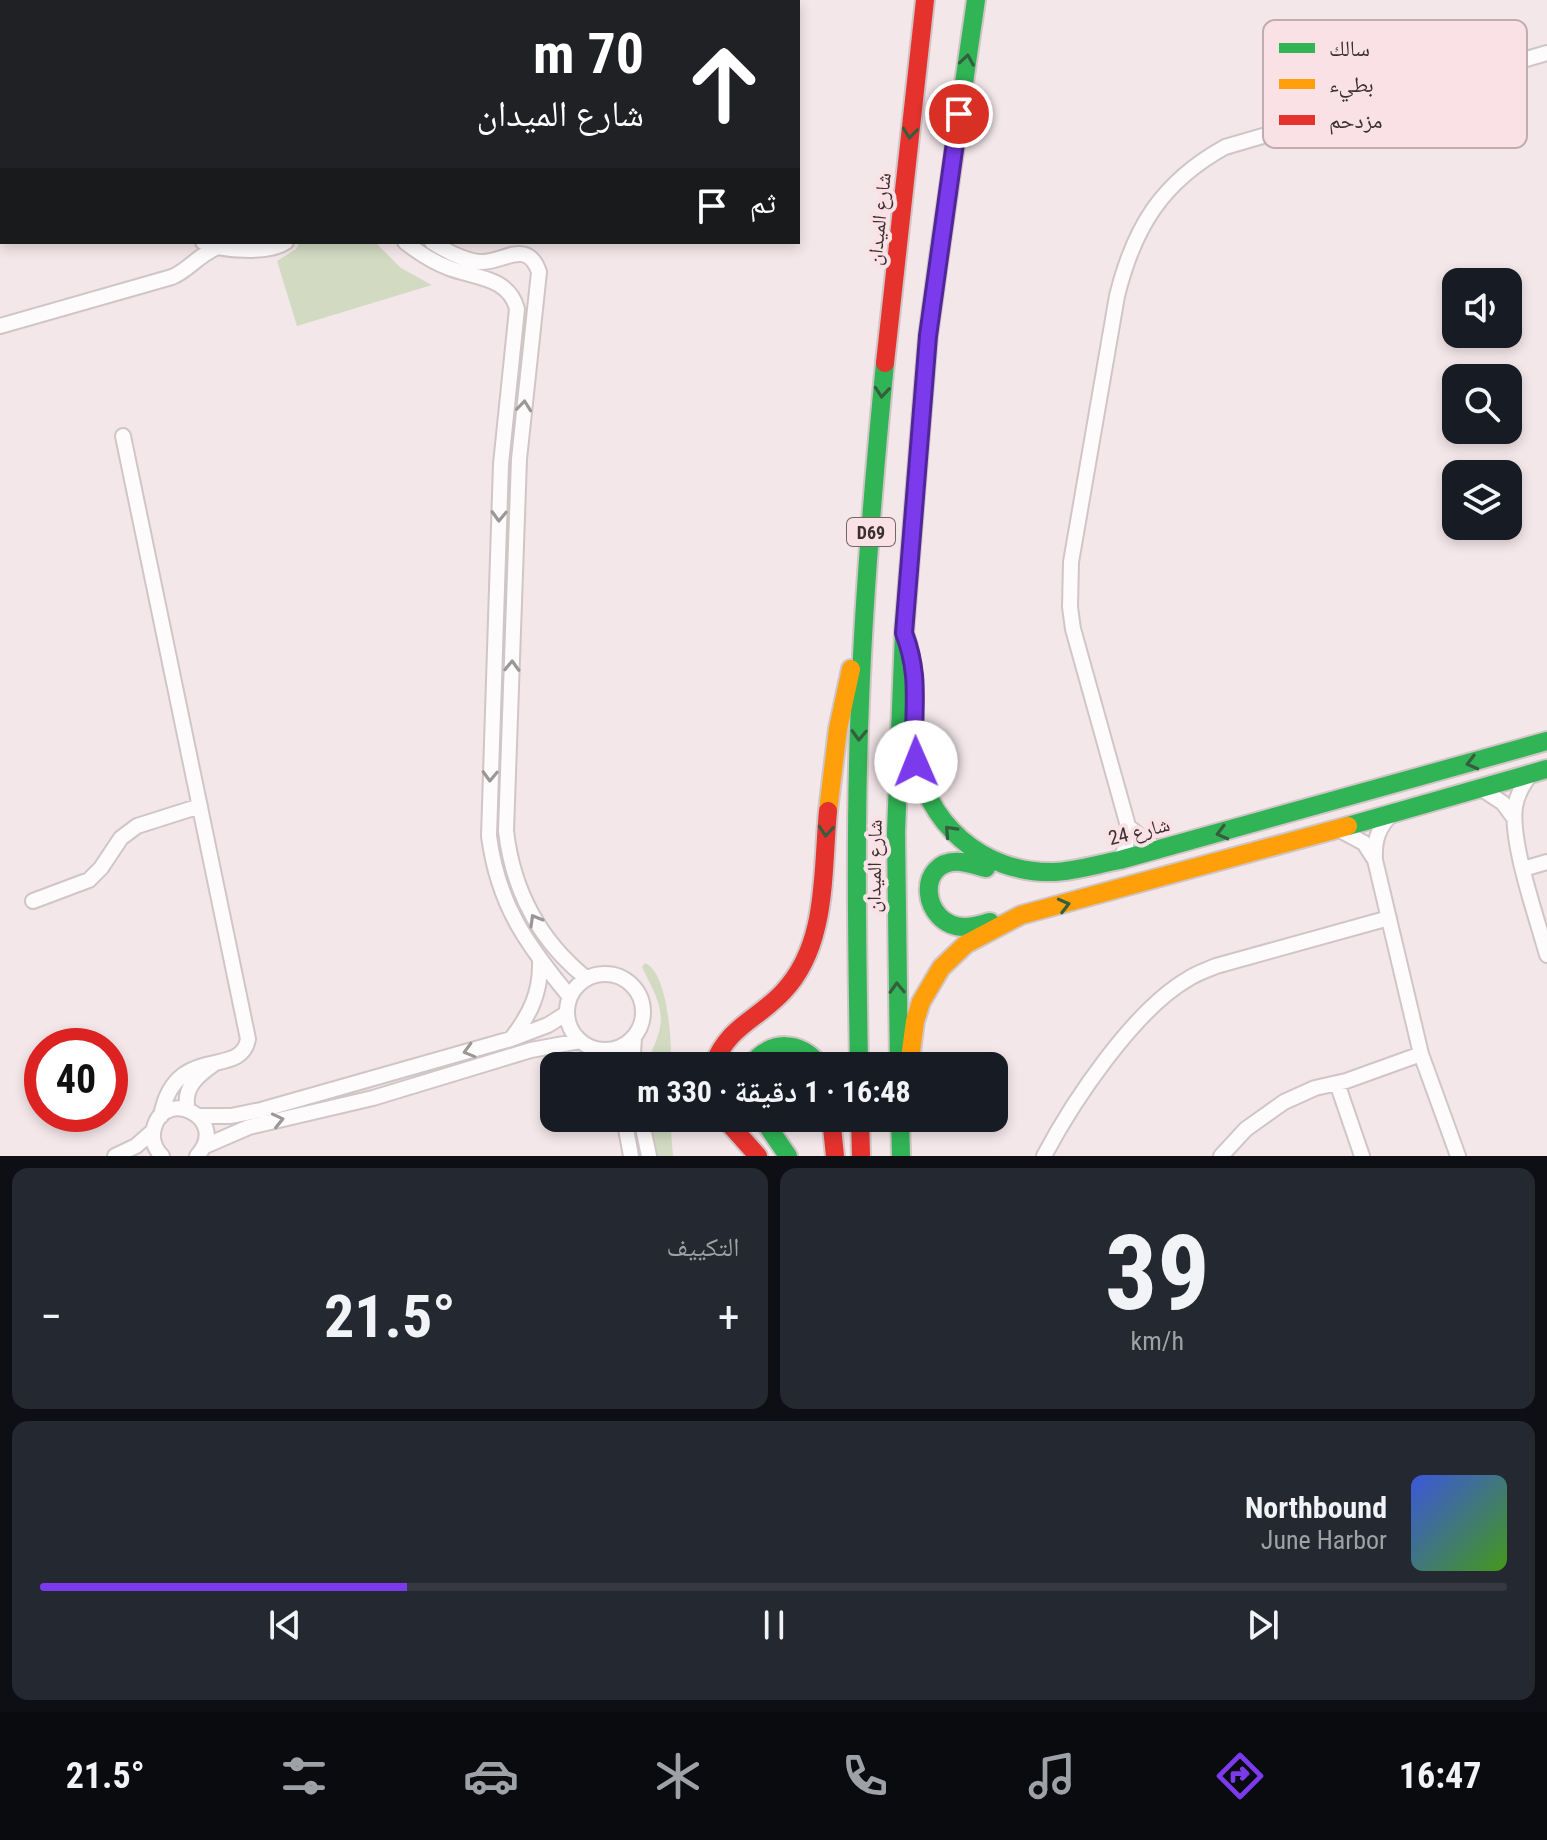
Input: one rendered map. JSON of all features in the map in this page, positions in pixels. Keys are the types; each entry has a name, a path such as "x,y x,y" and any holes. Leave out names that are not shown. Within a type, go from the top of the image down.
{"main road":[{"name":"شارع الميدان","path":"859,1052 855,867 863,647 884,379 925,0"},
{"name":"شارع الميدان","path":"899,1052 896,832 904,633 931,308 976,0"},
{"name":"شارع 24","path":"904,633 913,655 916,674 914,747 925,792 940,820 959,840 982,856 1013,868 1053,872 1120,860 1547,741"},
{"path":"718,1052 729,1035 786,990 803,965 812,944 836,744 850,671 863,647"},
{"path":"1013,868 997,871 953,860 933,871 928,879 926,892 933,912 959,928 972,929 1005,916 1021,915 1338,829 1539,771"},
{"path":"911,1052 921,1002 941,968 966,944 1021,915"},
{"path":"763,1052 782,1044 809,1052"},
{"path":"737,1132 758,1156"},
{"path":"772,1132 788,1156"},
{"path":"832,1132 835,1156"},
{"path":"860,1132 861,1156"},
{"path":"900,1132 901,1156"}],"street":[{"path":"1527,59 1547,53"},
{"path":"1120,860 1126,847 1128,826 1073,629 1069,584 1117,296 1127,258 1141,227 1171,186 1190,168 1225,147 1263,136"},
{"path":"194,244 194,260"},
{"path":"209,244 268,249 281,244"},
{"path":"400,244 423,265 436,271 464,273 496,282 512,296 517,309 501,464 488,817 491,856 501,893 518,928 570,997"},
{"path":"436,244 466,259 491,262 510,254 524,254 536,263 539,272 519,459 506,815 508,847 515,877 532,917 552,946 586,978"},
{"path":"453,244 491,262"},
{"path":"0,326 172,277 218,247"},
{"path":"116,1156 136,1146 153,1131 167,1093 178,1079 199,1065 215,1064 242,1054 248,1039 123,436"},
{"path":"1539,771 1520,790 1514,818 1523,869 1547,955"},
{"path":"1480,788 1503,803 1514,818"},
{"path":"33,901 89,880 121,838 137,826 200,806"},
{"path":"1394,812 1380,828 1374,849 1375,860 1423,1059 1458,1156"},
{"path":"1128,826 1161,850"},
{"path":"1338,829 1364,843 1375,860"},
{"path":"1523,869 1547,862"},
{"path":"1044,1156 1068,1114 1133,1026 1180,984 1216,966 1389,918"},
{"path":"511,1039 535,1001 540,961"},
{"path":"633,1052 634,1038 644,1015 638,991 626,979 610,974 586,978 570,997 567,1013 569,1025 580,1041 600,1050 622,1046 634,1038"},
{"path":"161,1116 171,1109 193,1113 246,1114 511,1039 535,1031 567,1013"},
{"path":"202,1152 249,1127 373,1098 531,1050 580,1041"},
{"path":"1221,1156 1246,1129 1284,1102 1315,1088 1423,1059"},
{"path":"202,1152 206,1130 193,1113 186,1096 197,1078 215,1064"},
{"path":"367,1080 373,1098"},
{"path":"1342,1082 1362,1156"},
{"path":"153,1131 154,1146 162,1156"},
{"path":"627,1132 631,1156"},
{"path":"644,1132 649,1156"},
{"path":"116,1156 143,1156"}],"green space":[{"path":"299,244 377,244 401,268 432,285 297,326 277,261"},
{"path":"645,963 653,969 664,993 671,1052 652,1052 661,1016 642,967"},
{"path":"653,1132 671,1132 673,1156 656,1156"}],"traffic: fast":[{"path":"940,249 976,0"},
{"path":"859,1052 857,838 860,702 870,532 885,363"},
{"path":"899,1052 896,832 904,633 919,446"},
{"path":"905,636 913,680 915,752 930,801 961,839 1003,864 1028,870 1054,872 1120,860 1547,741"},
{"path":"1348,826 1547,769"},
{"path":"986,868 961,862 946,864 936,870 930,881 929,893 939,916 950,924 968,927 990,922"},
{"path":"766,1052 786,1046 806,1052"},
{"path":"772,1132 788,1156"},
{"path":"900,1132 901,1156"}],"traffic: slow":[{"path":"828,811 838,729 851,669"},
{"path":"911,1052 921,1002 941,968 966,944 1021,915 1348,826"}],"traffic: jam":[{"path":"885,363 925,0"},
{"path":"919,446 928,336 940,249"},
{"path":"719,1052 735,1032 783,992 798,973 808,952 820,907 828,811"},
{"path":"737,1132 758,1156"},
{"path":"832,1132 835,1156"},
{"path":"860,1132 861,1156"}],"route":[{"path":"916,762 916,674 913,655 904,633 928,336 959,114"}]}
